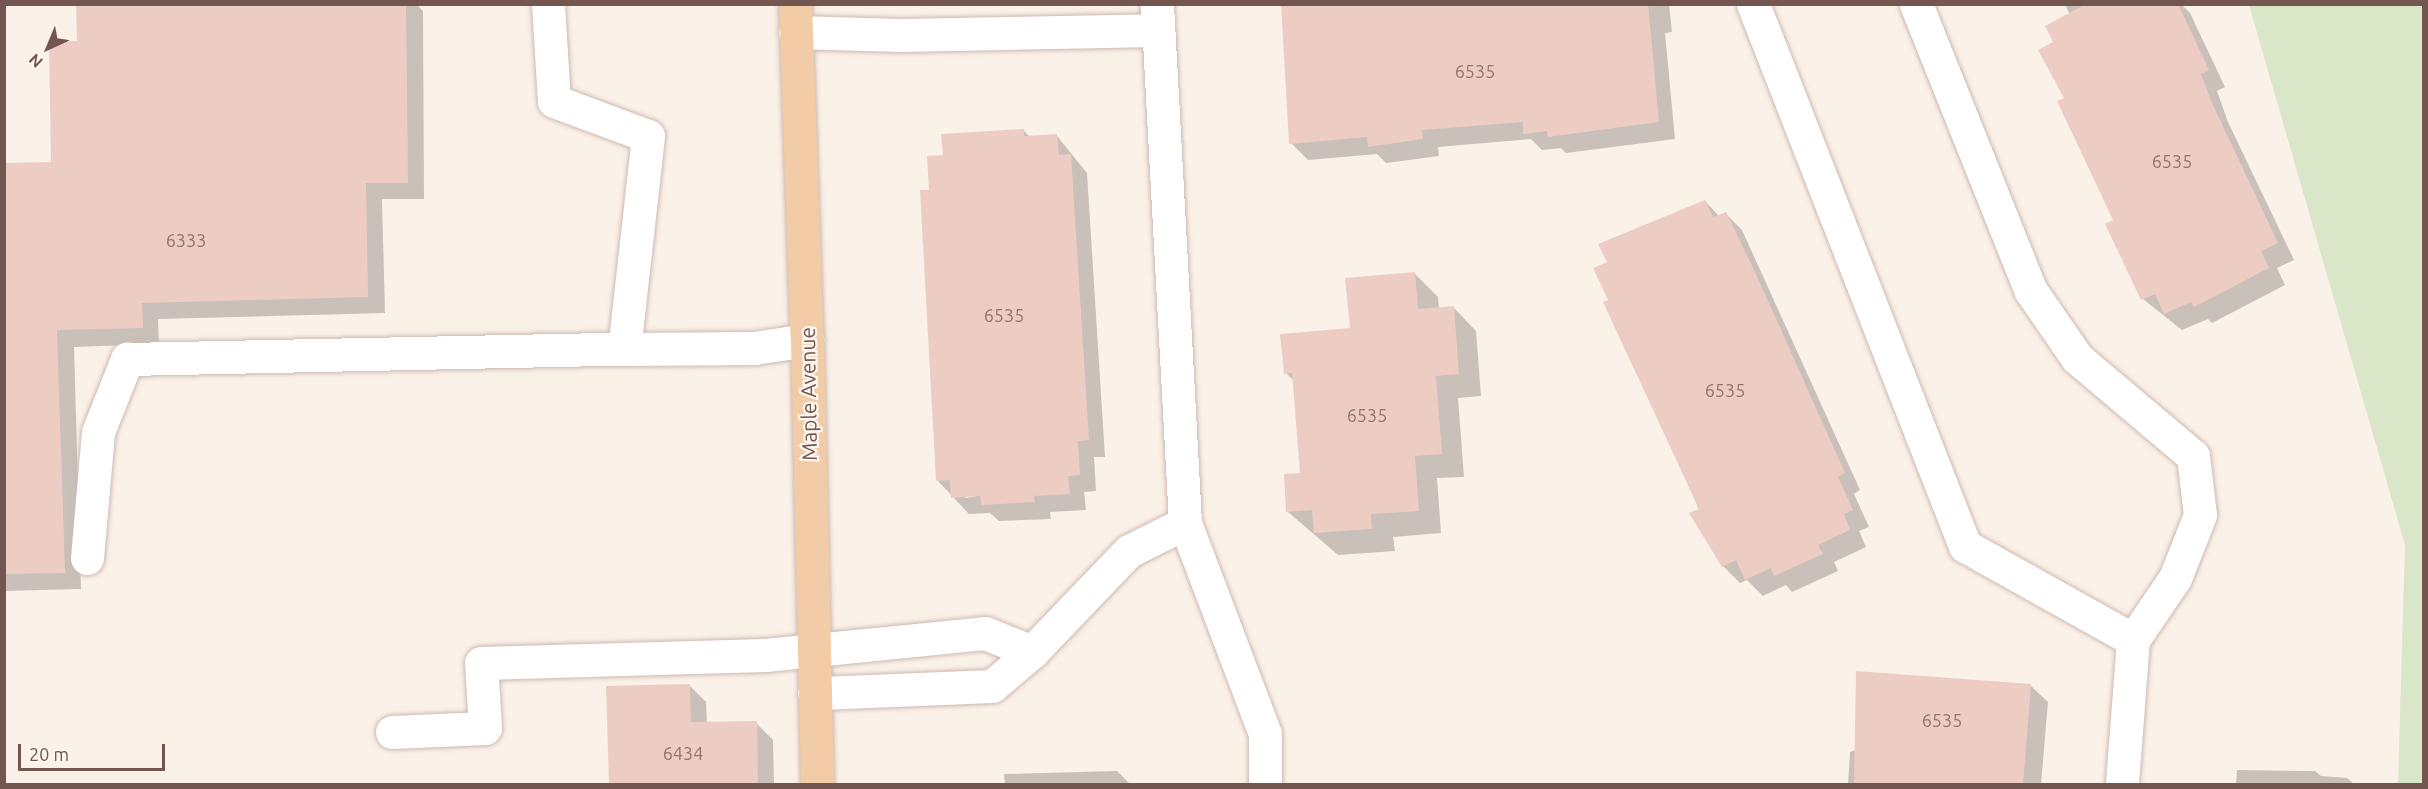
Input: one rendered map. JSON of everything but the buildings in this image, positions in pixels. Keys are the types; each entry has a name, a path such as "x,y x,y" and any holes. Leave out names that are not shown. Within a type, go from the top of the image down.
{"main road":[{"name":"Maple Avenue","path":"795,18 807,340 817,784"}],"lane":[{"path":"548,4 554,101 648,136 624,349"},
{"path":"1753,4 1965,546 2133,640"},
{"path":"1916,4 2031,291 2077,358 2193,456 2200,515 2175,578 2133,640 2122,784"},
{"path":"795,18 901,35 1156,17 1185,523 1265,734 1265,784"},
{"path":"87,558 98,432 127,359 754,348 807,340"},
{"path":"814,693 992,686 1032,652 1129,551 1185,523"},
{"path":"392,732 485,728 481,663 813,651 985,633 1032,652"}],"green space":[{"path":"2249,5 2423,5 2423,784 2398,784 2405,545"}]}
